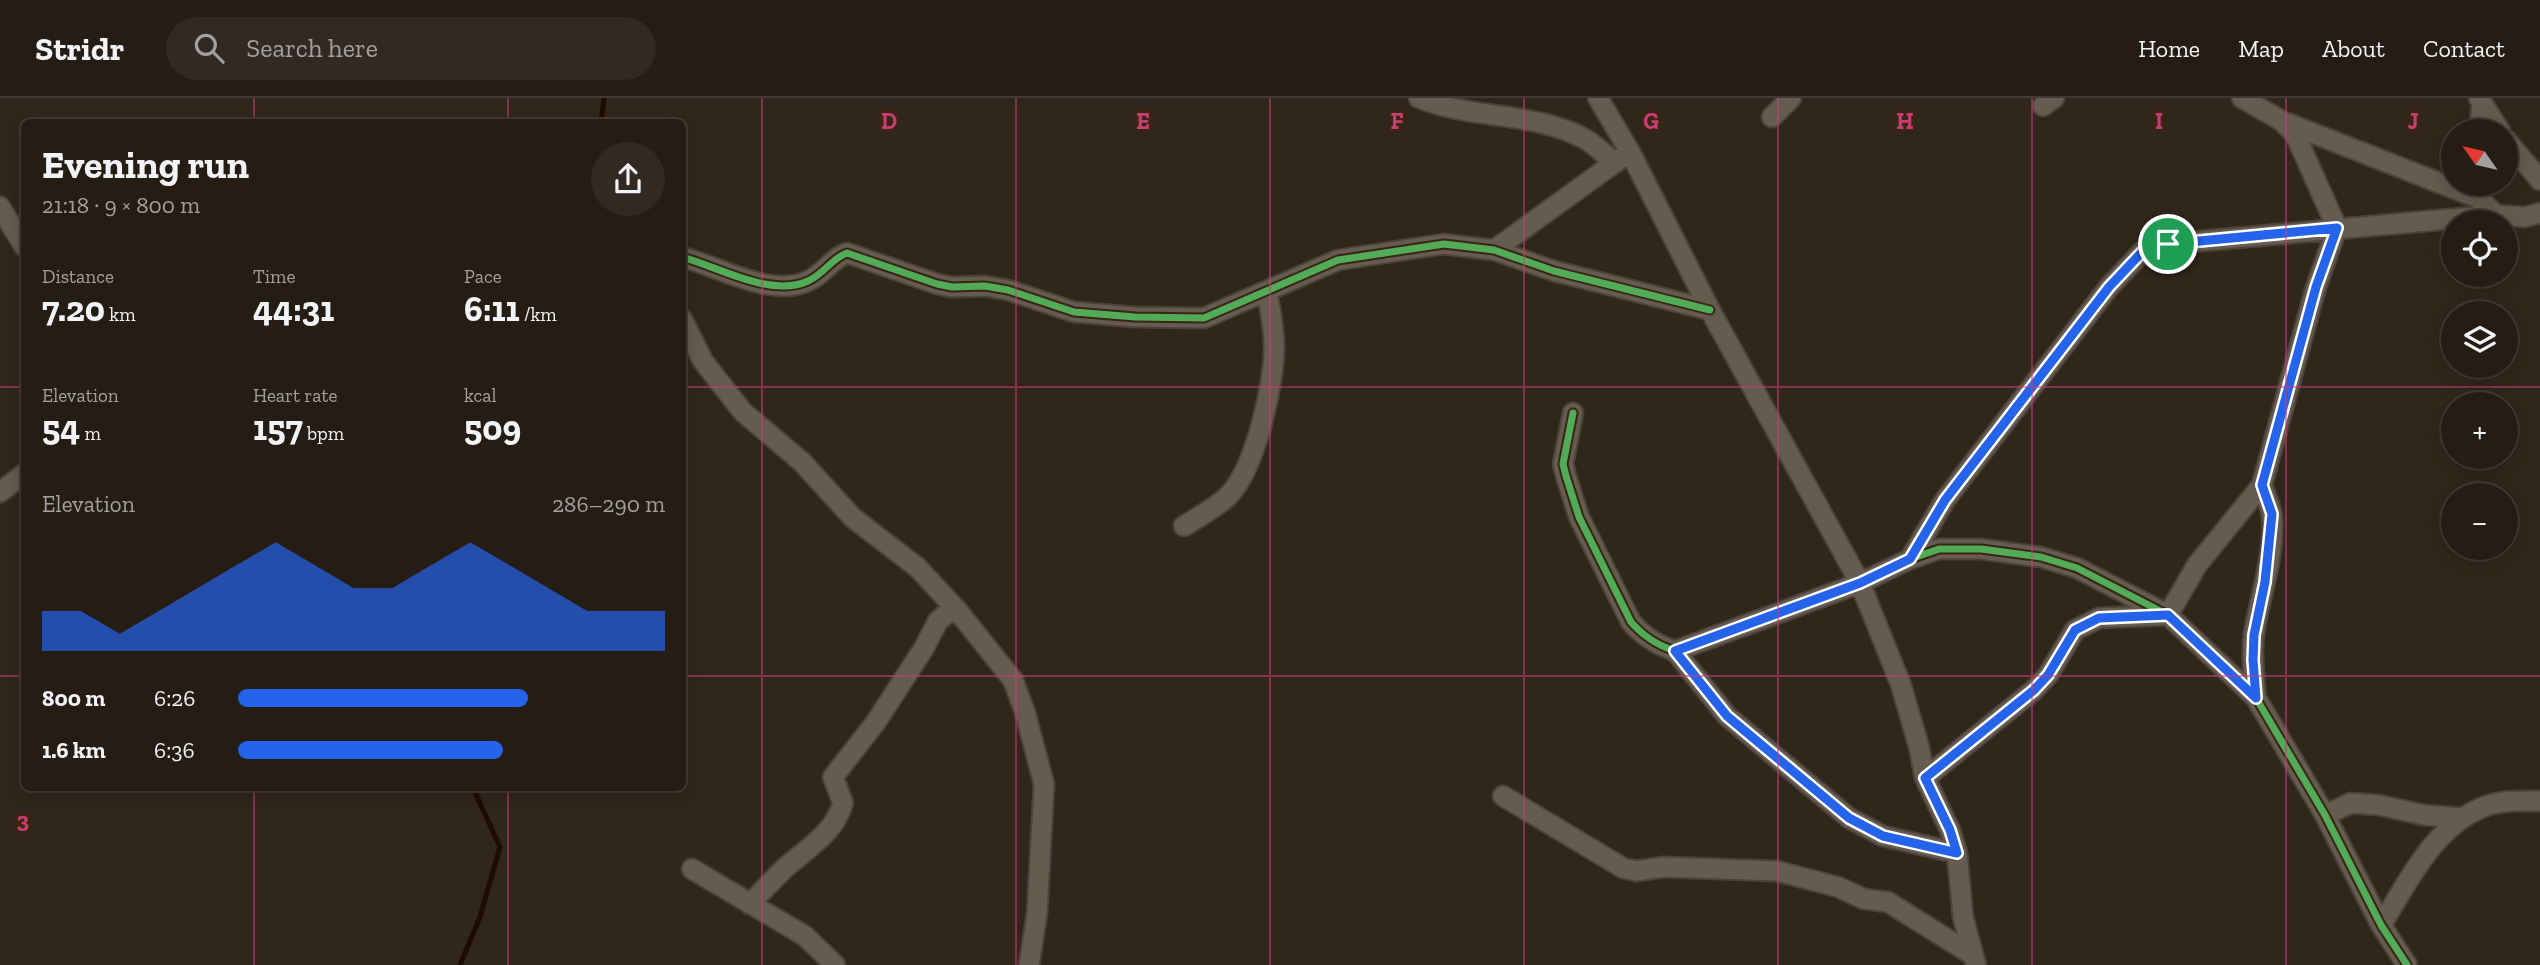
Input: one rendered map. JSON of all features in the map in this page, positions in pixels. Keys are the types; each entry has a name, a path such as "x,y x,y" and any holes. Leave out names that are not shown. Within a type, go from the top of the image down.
{"street":[{"path":"1419,98 1436,105 1562,128 1622,157"},
{"path":"1598,98 1609,107 1622,157 1710,310 1860,583 1901,685 1925,778 1950,830 1957,853 1963,917 1974,960"},
{"path":"1772,117 1791,98"},
{"path":"2250,103 2276,98"},
{"path":"2480,119 2481,101"},
{"path":"2481,101 2492,119"},
{"path":"2250,103 2283,121 2441,178"},
{"path":"2168,615 2197,565 2262,485 2316,287 2337,228 2301,145 2283,121"},
{"path":"2518,154 2540,180"},
{"path":"1494,250 1622,157"},
{"path":"0,207 21,241"},
{"path":"2518,217 2540,214"},
{"path":"1910,559 1945,500 2109,287 2143,251 2168,244 2441,219"},
{"path":"687,263 777,286 798,286 825,272 838,256 847,253 937,284 1008,290 1074,312 1135,317 1204,318 1338,260 1444,244 1494,250 1554,271 1710,310"},
{"path":"1184,526 1227,497 1238,484 1261,425 1271,382 1274,345 1267,292"},
{"path":"686,327 703,361 743,412 802,461 853,518 917,568 957,610 1013,680 1025,712 1044,784 1037,914 1029,965"},
{"path":"1573,413 1563,464 1579,517 1631,622 1656,644 1675,651 1727,716 1849,818 1883,836 1957,853"},
{"path":"0,492 21,476"},
{"path":"2256,698 2254,635 2265,582 2272,524 2272,514 2262,485"},
{"path":"1675,651 1860,583 1910,559 1939,549 1981,550 2041,557 2077,568 2168,615 2256,698 2325,815 2381,925 2407,965"},
{"path":"750,904 783,869 817,843 834,824 843,803 833,777 876,722 924,648 938,621 944,615 957,610"},
{"path":"1925,778 2034,690 2048,675 2075,630 2099,618 2168,615"},
{"path":"1503,796 1623,868 1636,871 1664,867 1777,871 1838,887 1864,899 1888,902 1974,960"},
{"path":"2381,925 2432,845 2462,818 2488,805 2540,801"},
{"path":"2325,815 2351,803 2424,815 2462,818"},
{"path":"692,869 805,936 835,965"}],"waterway":[{"path":"601,119 604,98"},
{"path":"460,965 480,917 500,847 474,791"}],"cycle path":[{"path":"686,258 745,279 778,286 808,281 847,253 937,284 1008,290 1074,312 1135,317 1204,318 1338,260 1444,244 1494,250 1554,271 1710,310"},
{"path":"1573,413 1563,464 1579,517 1631,622 1651,640 1675,651 1860,583 1910,559 1939,549 1981,549 2041,557 2077,568 2168,615 2256,698 2325,815 2381,925 2407,965"}],"route":[{"path":"2337,228 2316,287 2262,485 2272,514 2265,582 2254,635 2256,698 2168,615 2099,618 2075,630 2048,675 2034,690 1925,778 1950,830 1957,853 1883,836 1866,828 1849,818 1727,716 1675,651 1860,583 1910,559 1945,500 2109,287 2143,251 2168,244 2337,228"}]}
